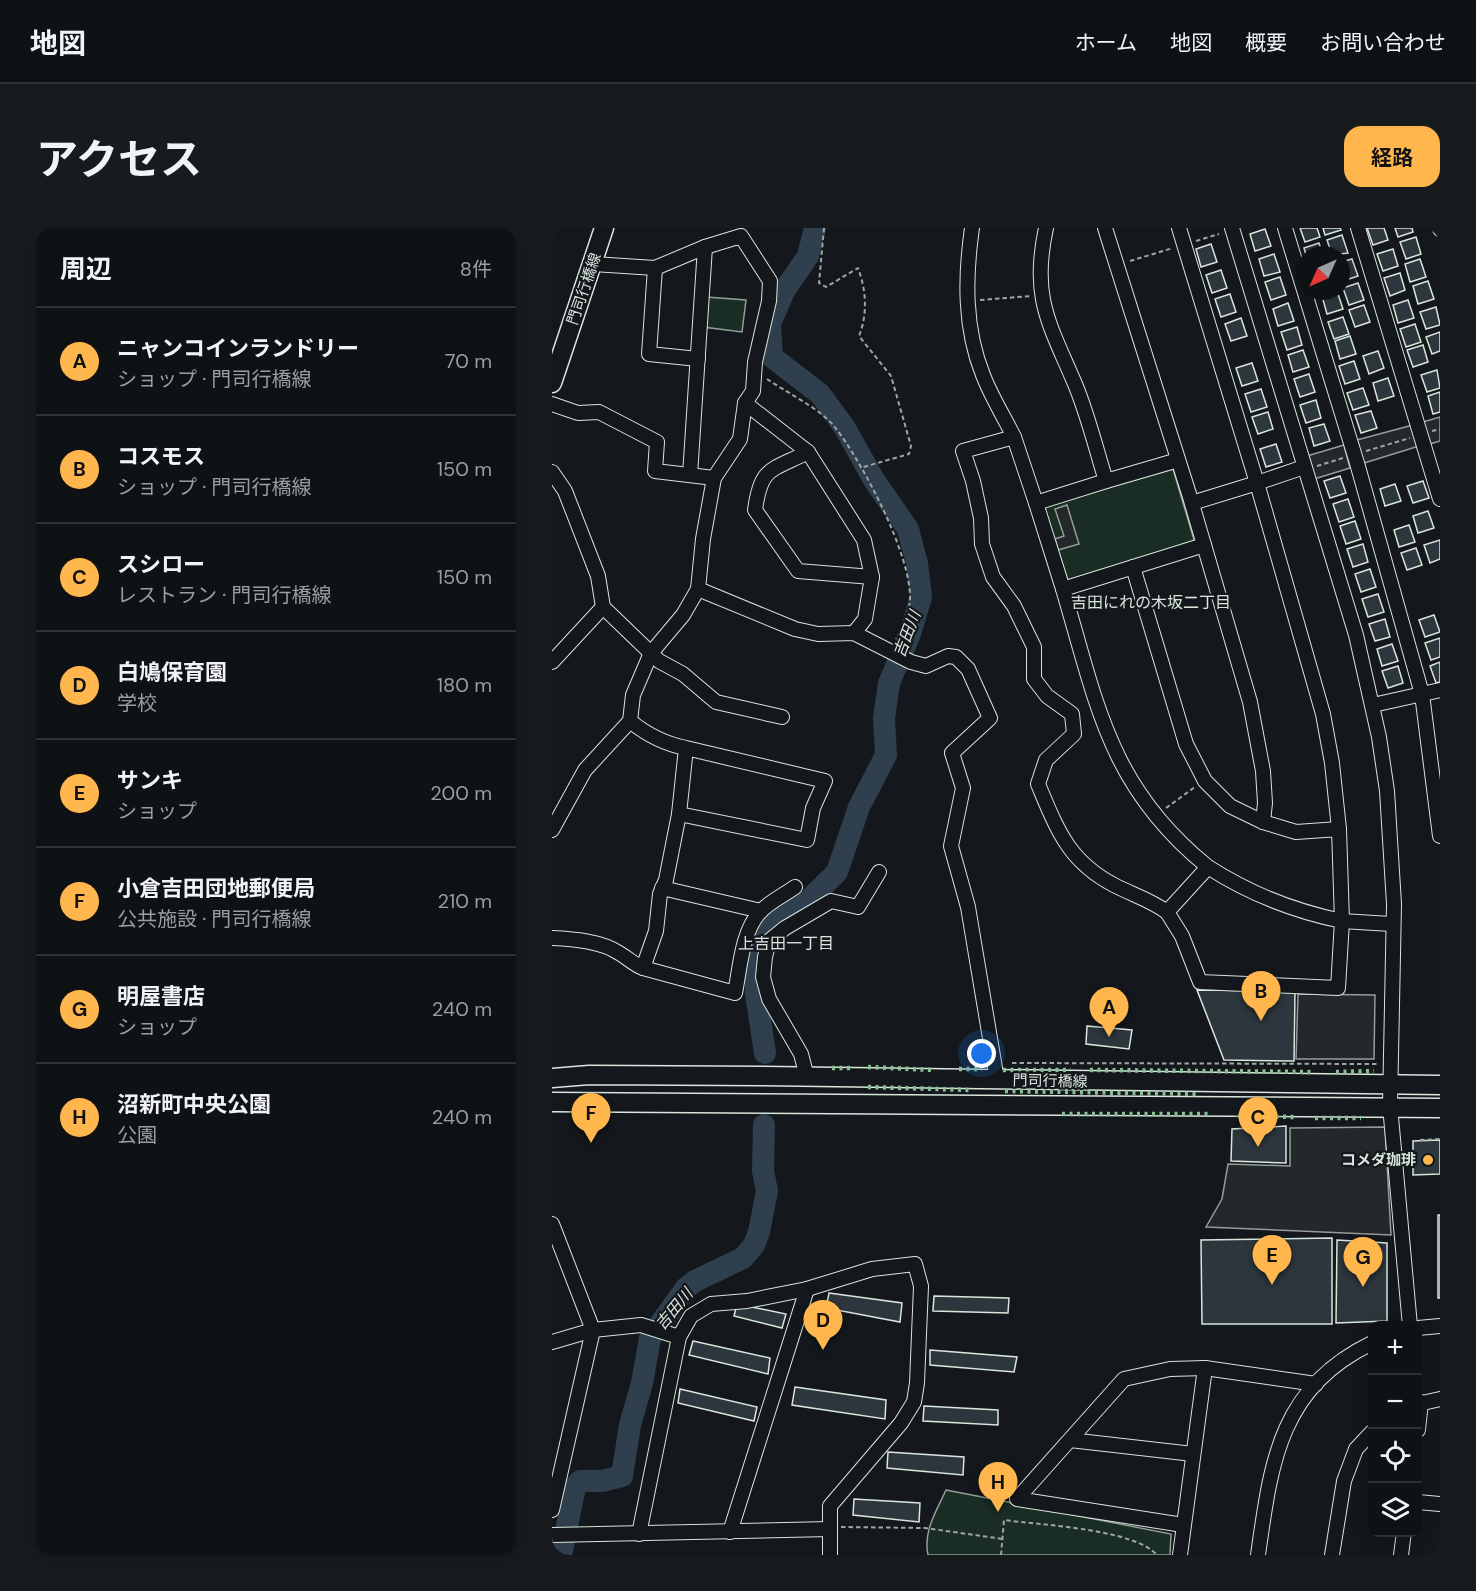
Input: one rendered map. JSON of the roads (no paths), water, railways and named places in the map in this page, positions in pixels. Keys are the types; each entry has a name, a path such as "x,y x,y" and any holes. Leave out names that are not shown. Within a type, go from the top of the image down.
{"main road":[{"name":"門司行橋線","path":"552,383 604,228"},
{"name":"門司行橋線","path":"552,1078 589,1075 807,1077 995,1071 1440,1085"},
{"name":"門司行橋線","path":"552,1102 1440,1108"}],"street":[{"path":"972,228 967,279 970,330 983,375 1014,437 1063,589 1106,734 1123,769 1155,816 1184,848 1208,867 1260,897 1312,915 1342,921 1391,924"},
{"path":"1046,228 1040,270 1046,319 1075,385 1106,481"},
{"path":"1105,228 1192,503 1250,702 1263,771 1263,822"},
{"path":"1014,437 963,451 977,500 982,544 993,577 1014,606 1034,647 1034,679 1047,696 1072,714 1074,734 1046,760 1038,784 1068,849 1084,866 1116,886 1148,899 1167,912 1182,936 1200,982 1338,988 1342,921 1339,829 1332,763 1323,714 1257,483 1179,228"},
{"path":"1232,228 1309,467 1356,635 1373,705 1387,791 1394,904 1391,924 1390,1106 1410,1321"},
{"path":"1285,228 1422,694 1440,836"},
{"path":"1358,228 1440,499"},
{"path":"552,830 585,770 630,722 633,695 651,653 663,635 682,615 698,589 703,539 714,478 740,439 746,403 753,391 769,301 770,282 741,232 655,268 593,264"},
{"path":"690,475 705,247"},
{"path":"655,268 649,354 698,359"},
{"path":"746,403 808,452 864,540 872,577 865,619 854,633"},
{"path":"552,404 578,413 599,412 657,442 655,471 714,478"},
{"path":"808,452 765,474 758,483 755,510 798,571 872,577"},
{"path":"1036,503 1178,460"},
{"path":"1192,503 1309,467"},
{"path":"552,472 565,491 598,576 603,607 651,653 717,702 782,717"},
{"path":"1063,589 1204,545"},
{"path":"1133,567 1186,744 1204,780 1230,806 1263,822 1296,832 1339,829"},
{"path":"698,589 795,629 818,633 854,633 911,662 926,666 948,656 956,657 968,669 990,718 952,753 963,788 951,846 968,907 995,1071"},
{"path":"552,662 603,607"},
{"path":"1373,705 1440,690"},
{"path":"630,722 645,733 686,748 825,781 813,808 807,840 679,813"},
{"path":"643,968 656,931 662,888 679,813 686,748"},
{"path":"1167,912 1208,867"},
{"path":"807,1077 801,1054 769,999 763,977 770,941 785,928 831,901 858,907 879,872"},
{"path":"552,938 574,939 602,946 619,953 627,962 643,968 735,993 753,921 761,911 795,887"},
{"path":"662,888 761,911"},
{"path":"552,1224 593,1330 552,1510"},
{"path":"639,1534 679,1338 691,1316 711,1304 747,1301 807,1289 872,1269 915,1264 921,1286 917,1383 914,1402 901,1423 830,1506 834,1528 830,1555"},
{"path":"730,1532 807,1289"},
{"path":"552,1342 593,1330 641,1325 679,1338"},
{"path":"1422,1328 1440,1326"},
{"path":"1258,1555 1270,1470 1280,1441 1294,1412 1316,1384 1351,1353 1368,1345"},
{"path":"1183,1525 1017,1499 1124,1379 1170,1369 1205,1368 1316,1384"},
{"path":"1180,1555 1205,1368"},
{"path":"1422,1402 1440,1399"},
{"path":"1332,1555 1344,1481 1356,1449 1368,1436"},
{"path":"1070,1440 1193,1454"},
{"path":"1422,1502 1440,1504"},
{"path":"552,1535 834,1528"},
{"path":"1401,1555 1403,1537"}],"waterway":[{"name":"吉田川","path":"765,1053 756,994 756,948 766,928 788,910 808,901 837,872 859,807 886,755 884,718 889,683 910,634 921,597 917,563 908,529 874,480 845,428 820,394 772,357 770,324 784,291 808,256 815,228"},
{"name":"吉田川","path":"561,1555 575,1487 580,1481 602,1481 622,1476 630,1425 642,1383 650,1338 686,1288 695,1281 743,1258 754,1245 759,1232 767,1191 763,1171 764,1125"}],"place":[{"name":"コスモス","path":"1261,1021"},
{"name":"ニャンコインランドリー","path":"1109,1037"},
{"name":"小倉吉田団地郵便局","path":"591,1143"},
{"name":"スシロー","path":"1258,1147"},
{"name":"コメダ珈琲","path":"1428,1160"},
{"name":"サンキ","path":"1272,1285"},
{"name":"明屋書店","path":"1363,1287"},
{"name":"白鳩保育園","path":"823,1350"},
{"name":"沼新町中央公園","path":"998,1512"}],"district":[{"name":"吉田にれの木坂二丁目","path":"1151,602"},
{"name":"上吉田一丁目","path":"786,943"}]}
